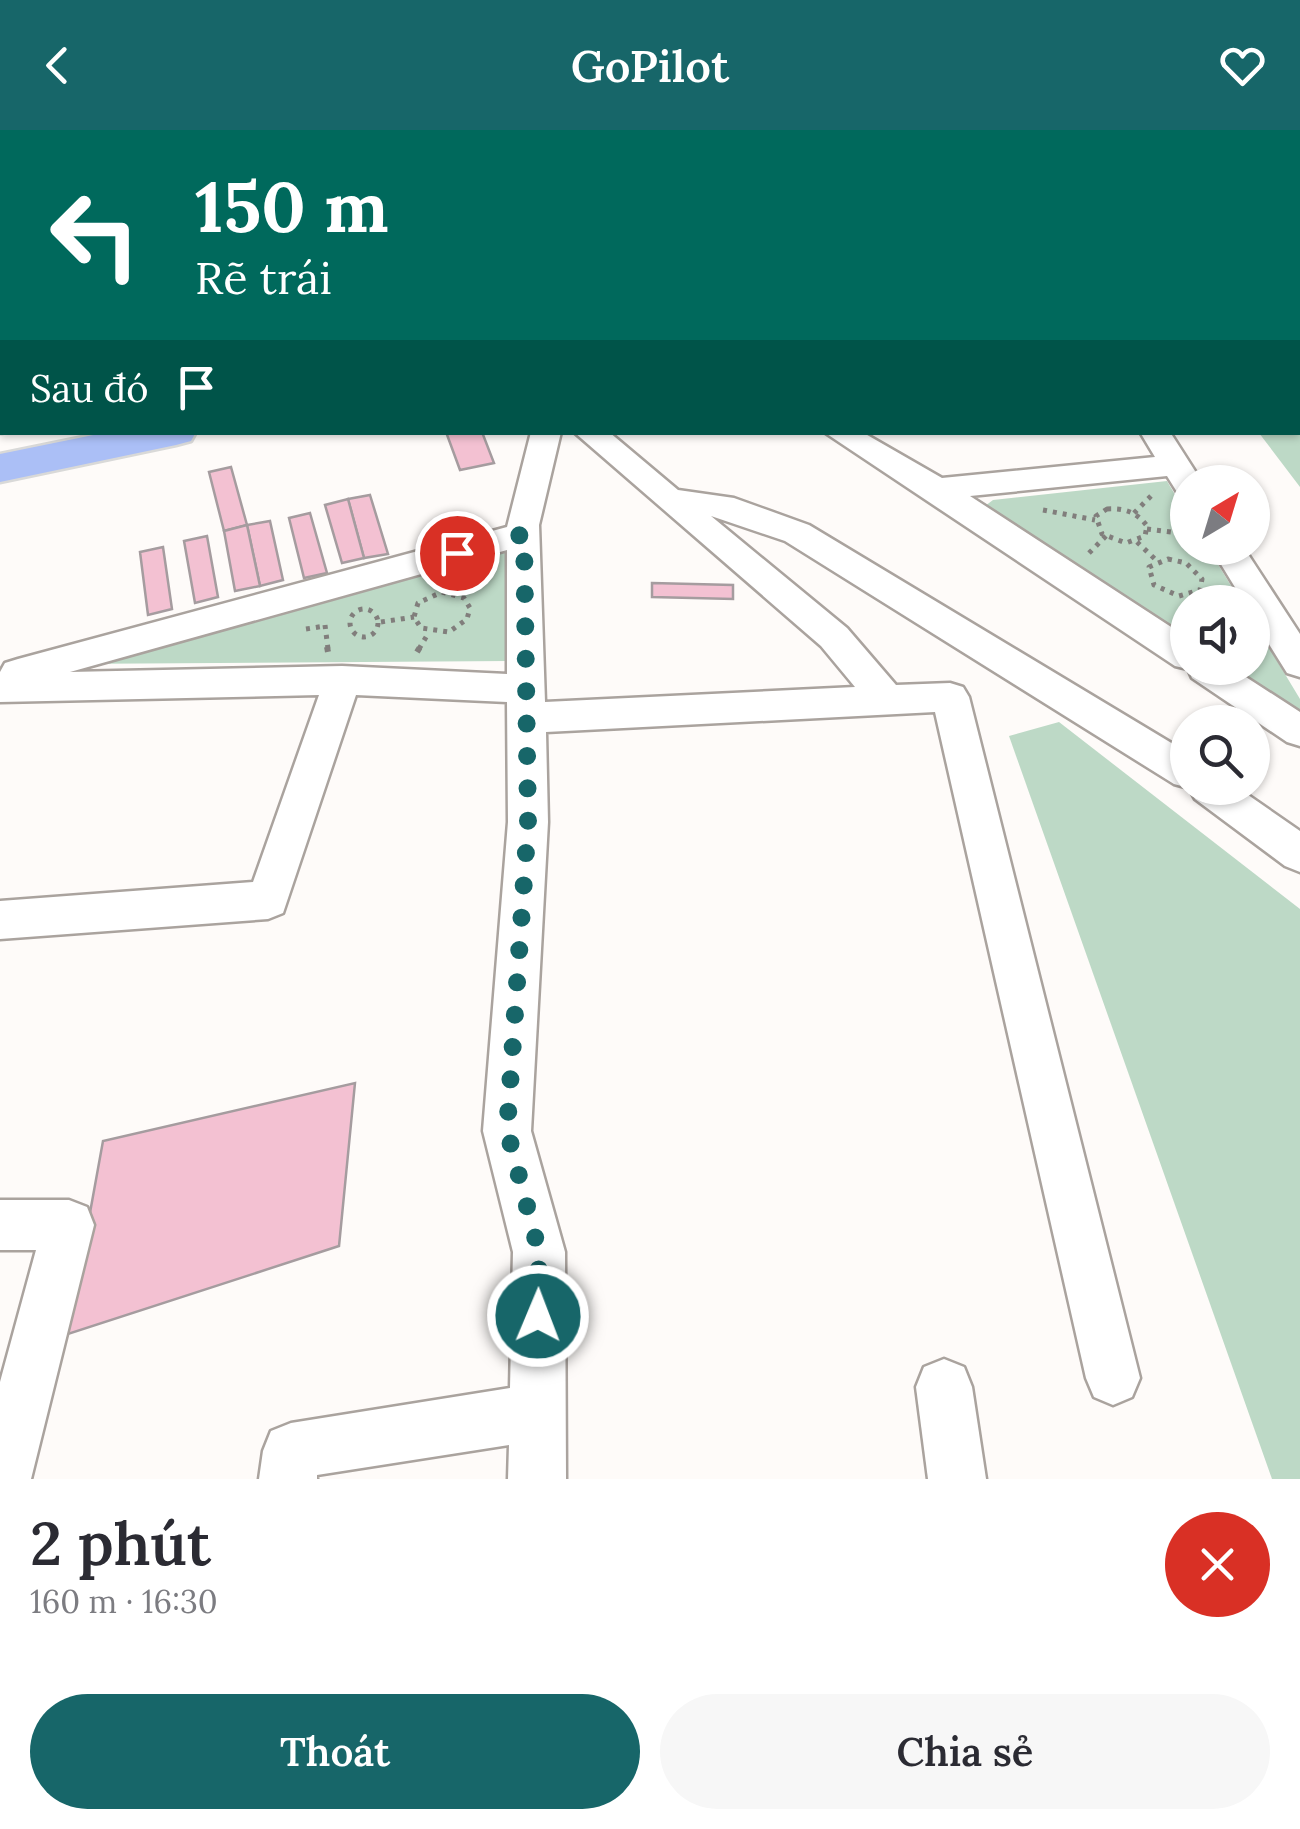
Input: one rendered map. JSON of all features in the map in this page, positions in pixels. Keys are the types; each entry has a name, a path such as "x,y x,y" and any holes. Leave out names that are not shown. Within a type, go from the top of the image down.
{"main road":[{"path":"0,468 161,435"}],"street":[{"path":"537,1479 539,1252 507,1130 528,822 524,534 545,435"},
{"path":"593,435 834,637 887,700"},
{"path":"844,435 937,489 1170,644"},
{"path":"1157,435 1175,465"},
{"path":"937,489 1170,476"},
{"path":"669,499 734,509 797,533 1170,762"},
{"path":"0,678 524,534"},
{"path":"1238,565 1300,663"},
{"path":"0,688 335,669 526,703 950,697 1113,1378"},
{"path":"0,920 268,900 335,669"},
{"path":"1231,685 1300,731"},
{"path":"1232,805 1300,854"},
{"path":"0,1225 68,1225 2,1479"},
{"path":"944,1387 957,1479"},
{"path":"288,1479 291,1451 538,1412"}],"path":[{"path":"1107,509 1132,512 1144,521 1147,530 1136,541 1118,541 1106,536 1095,520 1107,509"},
{"path":"1147,530 1170,532"},
{"path":"1081,561 1106,536"},
{"path":"1136,541 1156,561 1178,560 1193,568 1202,585"},
{"path":"1156,561 1148,572 1154,584 1170,594"},
{"path":"452,593 464,598 470,614 463,624 448,632 430,632 416,623 418,603 433,594 452,593"},
{"path":"366,611 379,616 380,622 375,632 364,635 354,634 347,625 355,614 366,611"},
{"path":"323,612 335,669"},
{"path":"380,622 414,616"},
{"path":"292,632 325,626"},
{"path":"414,657 430,632"}],"green space":[{"path":"1261,435 1300,435 1300,487"},
{"path":"1167,481 1170,565 1218,565 1231,585 1170,585 1170,631 985,506 993,500"},
{"path":"495,549 510,555 509,661 64,664"},
{"path":"1270,649 1300,699 1300,709 1294,713 1251,685 1270,685"},
{"path":"1059,722 1300,909 1300,1479 1272,1479 1009,736"}],"building":[{"path":"447,435 483,435 494,463 460,470"},
{"path":"231,467 247,525 224,531 209,472"},
{"path":"370,495 388,554 364,558 348,499"},
{"path":"348,499 364,558 342,563 325,505"},
{"path":"310,513 327,573 304,578 289,518"},
{"path":"270,521 283,580 260,586 247,525"},
{"path":"247,525 260,586 235,591 224,531"},
{"path":"207,536 218,597 195,603 184,541"},
{"path":"163,547 172,609 148,615 140,552"},
{"path":"652,583 733,585 733,599 652,597"},
{"path":"355,1083 339,1246 68,1334 103,1141"}],"route":[{"path":"457,553 524,534 528,822 507,1130 539,1252 538,1316"}]}
